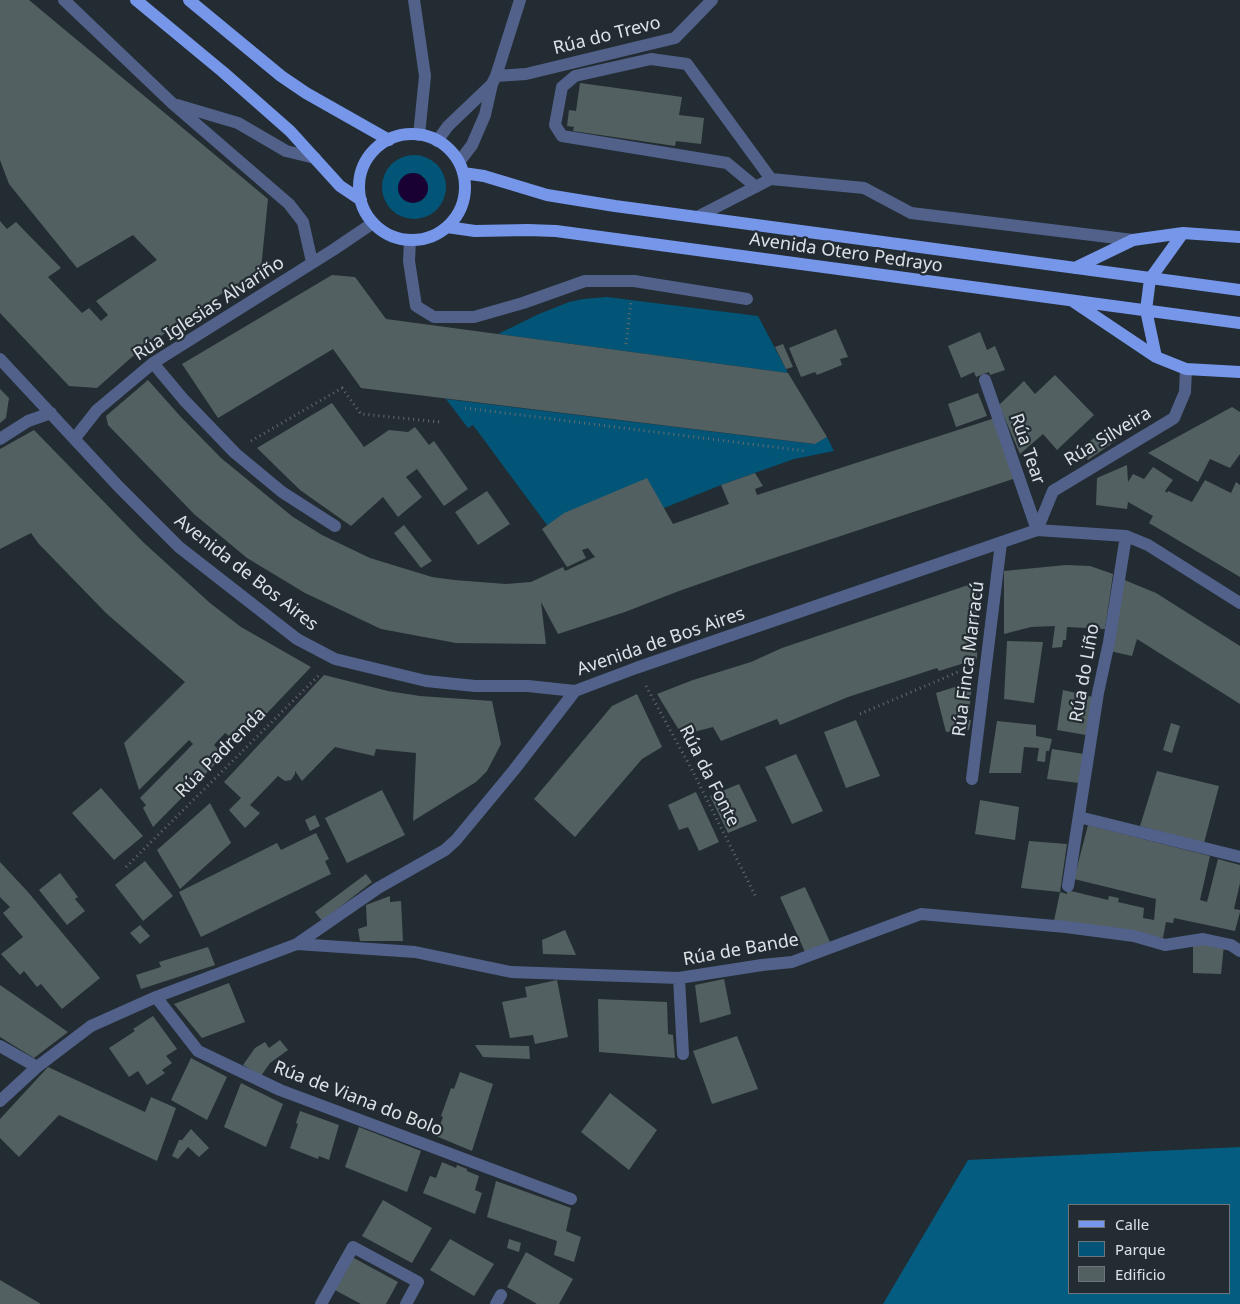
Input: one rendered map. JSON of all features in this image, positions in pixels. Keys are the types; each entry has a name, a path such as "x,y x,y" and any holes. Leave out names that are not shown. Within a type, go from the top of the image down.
{"main road":[{"path":"136,0 223,72 290,131 340,186 361,200"},
{"path":"189,0 280,76 389,140"},
{"path":"408,134 419,135 438,140 450,150 461,168 466,186 464,202 457,216 447,227 434,235 410,240 390,235 366,214 361,200 360,178 363,167 381,144 408,134"},
{"name":"Avenida Otero Pedrayo","path":"461,168 547,195 1240,290"},
{"name":"Avenida Otero Pedrayo","path":"447,227 475,231 528,230 556,232 1240,323"},
{"path":"1156,357 1146,310 1150,279 1183,233"},
{"path":"1074,268 1133,240 1183,233 1240,237"},
{"path":"1072,301 1156,357 1186,370 1240,372"}],"street":[{"path":"64,0 172,104 289,204 302,222 312,262"},
{"path":"414,0 425,76 419,135"},
{"path":"461,168 485,115 494,80 520,0"},
{"name":"Rúa do Trevo","path":"494,80 676,38 712,0"},
{"path":"756,186 728,163 562,136 555,125 562,87 575,76 651,59 687,64 771,179"},
{"path":"438,140 448,126 494,80"},
{"path":"172,104 238,123 286,151 315,158"},
{"path":"699,216 771,179 864,188 911,213 1133,240"},
{"name":"Rúa Iglesias Alvariño","path":"75,438 97,410 153,364 373,222"},
{"path":"410,240 409,261 416,306 434,317 474,316 523,303 585,282 634,281 747,299"},
{"name":"Avenida de Bos Aires","path":"0,359 119,487 179,547 297,639 336,659 426,681 475,686 528,686 574,691 1037,530 1126,536 1148,545 1240,603"},
{"path":"153,364 184,400 233,451 282,492 336,526"},
{"name":"Rúa Silveira","path":"1037,530 1053,491 1174,418 1185,392 1186,370"},
{"name":"Rúa Tear","path":"985,380 1037,530"},
{"path":"0,439 28,421 51,412"},
{"name":"Rúa do Liño","path":"1068,886 1098,693 1109,642 1126,536"},
{"name":"Rúa Finca Marracú","path":"972,779 1001,543"},
{"path":"0,1101 37,1067 91,1026 156,997 297,944 378,888 444,850 456,840 514,770 574,691"},
{"path":"1079,817 1240,857"},
{"name":"Rúa de Bande","path":"297,944 415,952 511,972 679,978 792,962 921,914 1105,932 1134,936 1165,945 1202,939 1231,945 1240,951"},
{"path":"679,978 683,1054"},
{"name":"Rúa de Viana do Bolo","path":"156,997 198,1051 280,1090 571,1199"},
{"path":"0,1046 37,1067"},
{"path":"321,1304 353,1247 418,1282 406,1304"}],"path":[{"path":"626,344 634,281"},
{"path":"233,451 342,388 361,414 440,422"},
{"path":"465,408 806,451"},
{"name":"Rúa Padrenda","path":"126,867 336,659"},
{"path":"860,714 988,660"},
{"name":"Rúa da Fonte","path":"636,668 692,770 756,897"}],"green space":[{"path":"408,155 420,155 437,164 444,175 446,187 444,199 437,210 420,219 408,219 396,214 387,205 382,193 382,181 387,169 396,160"},
{"path":"607,297 758,316 788,373 498,334 569,302"},
{"path":"446,399 814,444 827,437 834,451 794,459 664,508 547,525 473,425 468,428"}],"shaded area":[{"path":"413,173 419,174 427,182 427,194 419,202 413,203 407,202 399,194 398,188 399,182 407,174"},
{"path":"1240,1147 1240,1304 883,1304 968,1160"}],"building":[{"path":"0,0 29,0 268,199 261,269 204,305 132,357 97,388 69,386 0,313 0,221 7,229 16,222 61,268 48,277 82,313 89,308 101,321 108,315 96,301 157,260 133,235 77,268 9,184 0,160"},
{"path":"580,83 682,97 679,115 704,118 701,144 676,141 675,146 573,131 574,127 567,126 569,110 576,111"},
{"path":"332,275 355,277 386,319 788,373 827,437 815,444 361,388 333,349 218,418 182,364"},
{"path":"836,329 848,357 840,359 842,365 817,375 815,372 801,377 789,348"},
{"path":"980,332 987,350 995,346 1005,370 990,375 989,372 976,377 974,372 961,378 948,346"},
{"path":"783,344 793,367 786,369 775,347"},
{"path":"1055,375 1094,415 1057,450 1043,434 1020,454 999,405 1024,381 1035,394"},
{"path":"148,380 221,458 293,517 322,535 370,558 432,577 454,580 506,584 531,582 563,567 565,571 595,557 588,548 582,550 586,558 567,567 542,529 564,513 647,478 673,524 729,504 721,485 755,473 763,486 755,489 757,495 995,418 1019,477 753,565 625,612 558,634 541,602 546,644 456,643 381,629 305,593 247,558 194,514 108,425 106,416"},
{"path":"0,389 9,398 6,418 0,423"},
{"path":"978,393 987,416 956,427 948,404"},
{"path":"332,403 364,447 389,430 408,432 415,427 429,445 434,441 468,489 444,506 417,469 406,477 422,497 398,517 383,497 351,526 300,490 257,448"},
{"path":"1232,407 1240,412 1240,454 1230,468 1210,459 1198,482 1148,453"},
{"path":"1108,428 1117,440 1088,460 1079,449"},
{"path":"34,430 143,542 210,603 241,627 311,667 250,731 242,724 229,736 225,733 214,745 224,755 153,827 143,808 146,805 140,798 193,744 189,740 139,790 124,743 185,682 106,613 38,543 31,533 0,549 0,449"},
{"path":"1127,465 1128,482 1133,474 1144,479 1153,467 1173,480 1165,491 1167,493 1168,491 1192,502 1205,480 1231,493 1236,482 1240,485 1240,577 1149,523 1153,516 1128,502 1127,509 1096,505 1097,478"},
{"path":"487,491 510,524 478,545 455,512"},
{"path":"404,525 432,561 421,568 394,533"},
{"path":"1066,565 1090,566 1113,574 1105,629 1067,627 1066,640 1063,640 1062,647 1052,648 1055,626 1031,627 1004,634 1004,571"},
{"path":"1122,579 1156,593 1240,646 1240,704 1137,639 1132,656 1110,651"},
{"path":"977,582 977,659 939,671 937,668 848,697 780,725 777,719 721,741 713,727 682,735 657,694 693,680 751,662 782,648"},
{"path":"1007,641 1043,642 1034,703 1004,699"},
{"path":"324,675 388,691 420,696 492,701 501,744 487,771 476,782 413,821 416,753 376,749 374,756 335,747 302,781 295,771 291,780 285,781 278,776 250,805 260,813 245,828 229,810 241,798 224,782"},
{"path":"958,686 972,686 968,720 971,720 969,730 946,732 936,693"},
{"path":"1063,690 1093,697 1086,735 1057,730"},
{"path":"637,694 662,747 642,759 575,837 534,799 612,706"},
{"path":"856,720 880,776 846,788 824,732"},
{"path":"997,721 1036,725 1036,736 1052,739 1049,751 1046,751 1045,762 1037,761 1039,748 1024,747 1021,773 989,773"},
{"path":"1171,723 1180,726 1172,753 1163,750"},
{"path":"1052,749 1084,754 1079,783 1047,779"},
{"path":"796,754 823,811 792,824 765,767"},
{"path":"1157,771 1219,786 1204,843 1140,826"},
{"path":"739,784 757,821 728,833 710,796"},
{"path":"101,788 143,836 114,860 72,813"},
{"path":"382,790 405,835 347,863 325,818"},
{"path":"696,792 719,842 699,851 688,827 679,830 668,805"},
{"path":"980,800 1019,807 1015,840 975,834"},
{"path":"210,803 231,843 180,889 157,850"},
{"path":"315,815 320,826 310,831 305,820"},
{"path":"1088,825 1210,856 1200,900 1207,902 1218,859 1240,865 1240,883 1234,909 1240,910 1240,912 1235,931 1174,918 1173,923 1166,922 1163,938 1054,921 1060,892 1067,894 1067,890 1108,900 1109,896 1119,898 1118,902 1144,908 1143,918 1154,920 1156,899 1074,879"},
{"path":"316,833 329,859 325,861 331,874 201,937 179,892 277,843 281,850"},
{"path":"1029,841 1067,844 1060,892 1021,888"},
{"path":"145,861 173,896 143,921 115,885"},
{"path":"0,862 28,892 100,978 62,1009 41,984 37,987 24,971 20,975 1,954 23,937 3,913 10,907 0,897"},
{"path":"60,873 78,897 75,899 85,911 67,925 39,890"},
{"path":"366,874 372,882 322,921 315,912"},
{"path":"805,887 830,942 805,952 780,897"},
{"path":"390,896 390,902 401,901 403,941 360,941 358,929 367,926 366,905"},
{"path":"140,925 150,936 140,944 130,933"},
{"path":"565,930 576,955 543,954 542,940"},
{"path":"1193,941 1224,945 1221,974 1193,973"},
{"path":"208,947 215,965 141,989 136,975 161,967 159,962"},
{"path":"724,979 731,1014 700,1023 695,985"},
{"path":"557,980 568,1037 535,1044 533,1035 510,1038 502,1002 527,997 525,987"},
{"path":"229,983 245,1022 202,1038 174,1004"},
{"path":"0,985 68,1032 34,1058 0,1037"},
{"path":"598,999 667,1002 668,1034 673,1035 675,1058 599,1052"},
{"path":"153,1016 177,1049 166,1056 172,1063 162,1070 165,1073 147,1085 138,1071 129,1077 109,1048 135,1031 133,1029"},
{"path":"737,1036 758,1089 712,1104 693,1051"},
{"path":"280,1040 288,1050 270,1063 261,1076 243,1065 255,1048 265,1042 269,1048"},
{"path":"475,1045 529,1046 530,1059 483,1057"},
{"path":"191,1058 227,1077 207,1120 171,1100"},
{"path":"48,1067 145,1112 151,1097 176,1108 157,1161 59,1115 19,1157 0,1138 0,1119"},
{"path":"460,1072 493,1084 472,1151 436,1136 451,1088 454,1089"},
{"path":"241,1083 283,1104 266,1147 224,1127"},
{"path":"610,1093 657,1130 629,1170 581,1132"},
{"path":"300,1111 339,1125 329,1160 319,1156 318,1159 290,1148"},
{"path":"359,1127 421,1151 407,1192 345,1167"},
{"path":"191,1129 209,1148 199,1157 188,1147 178,1159 172,1156 179,1140 182,1140"},
{"path":"442,1162 456,1168 457,1165 479,1176 475,1190 482,1193 475,1214 423,1193 430,1176 436,1178"},
{"path":"496,1181 571,1208 566,1231 581,1237 574,1262 554,1255 557,1241 487,1217"},
{"path":"383,1200 432,1228 412,1263 362,1236"},
{"path":"450,1239 494,1264 474,1296 430,1270"},
{"path":"509,1239 521,1243 519,1252 507,1248"},
{"path":"526,1252 573,1279 559,1304 537,1304 507,1287"},
{"path":"352,1257 398,1282 386,1304 361,1304 333,1289"},
{"path":"0,1280 41,1304 0,1304"}]}
